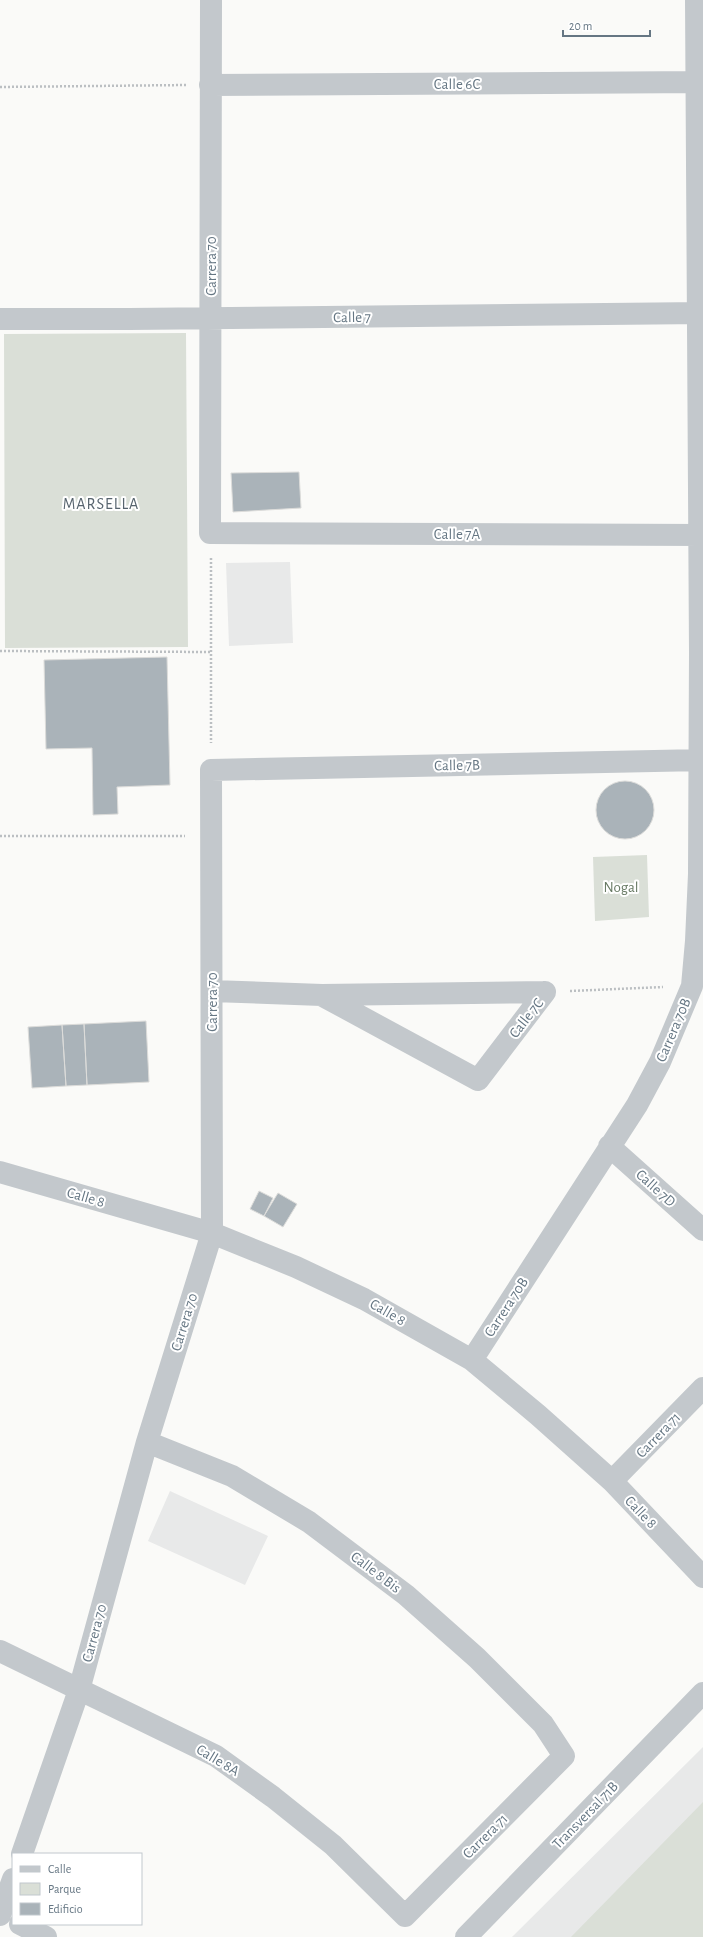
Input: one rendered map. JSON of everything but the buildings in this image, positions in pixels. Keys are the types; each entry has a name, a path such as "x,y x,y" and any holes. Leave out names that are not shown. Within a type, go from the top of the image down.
{"street":[{"name":"Carrera 70","path":"210,532 211,0"},
{"name":"Carrera 70B","path":"472,1360 609,1146 637,1105 697,986 696,941 701,760 701,536 700,82 696,0"},
{"name":"Calle 6C","path":"210,85 700,82"},
{"name":"Calle 7","path":"0,319 700,313"},
{"name":"Calle 7A","path":"210,532 701,536"},
{"name":"Calle 7B","path":"211,770 701,760"},
{"name":"Carrera 70","path":"22,1853 79,1690 147,1442 212,1233 211,770"},
{"name":"Calle 7C","path":"212,992 322,995 545,992"},
{"name":"Calle 7C","path":"322,995 478,1080 545,992"},
{"name":"Calle 7D","path":"609,1146 703,1230"},
{"name":"Calle 8","path":"0,1172 212,1233 296,1267 364,1298 472,1360 538,1415 612,1481 703,1577"},
{"name":"Carrera 71","path":"612,1481 703,1388"},
{"name":"Calle 8 Bis","path":"147,1442 232,1476 309,1522 406,1595 477,1658 543,1724 564,1756"},
{"name":"Calle 8A","path":"0,1651 216,1756 274,1797 333,1844 406,1916"},
{"name":"Transversal 71B","path":"466,1937 703,1692"},
{"name":"Carrera 71","path":"406,1916 564,1756"},
{"path":"3,1916 12,1882"},
{"path":"22,1925 46,1937"}],"path":[{"path":"0,87 210,85"},
{"path":"210,532 212,652 211,770"},
{"path":"0,651 212,652"},
{"path":"0,836 212,836"},
{"path":"545,992 697,986"}],"shaded area":[{"path":"290,562 293,643 229,646 226,563"},
{"path":"170,1491 268,1536 245,1585 148,1541"},
{"path":"703,1747 703,1937 512,1937"}],"green space":[{"path":"186,333 188,647 5,648 4,334"},
{"name":"Nogal","path":"647,855 649,917 595,921 593,857"},
{"path":"703,1802 703,1937 571,1937"}],"district":[{"name":"MARSELLA","path":"101,503"}]}
